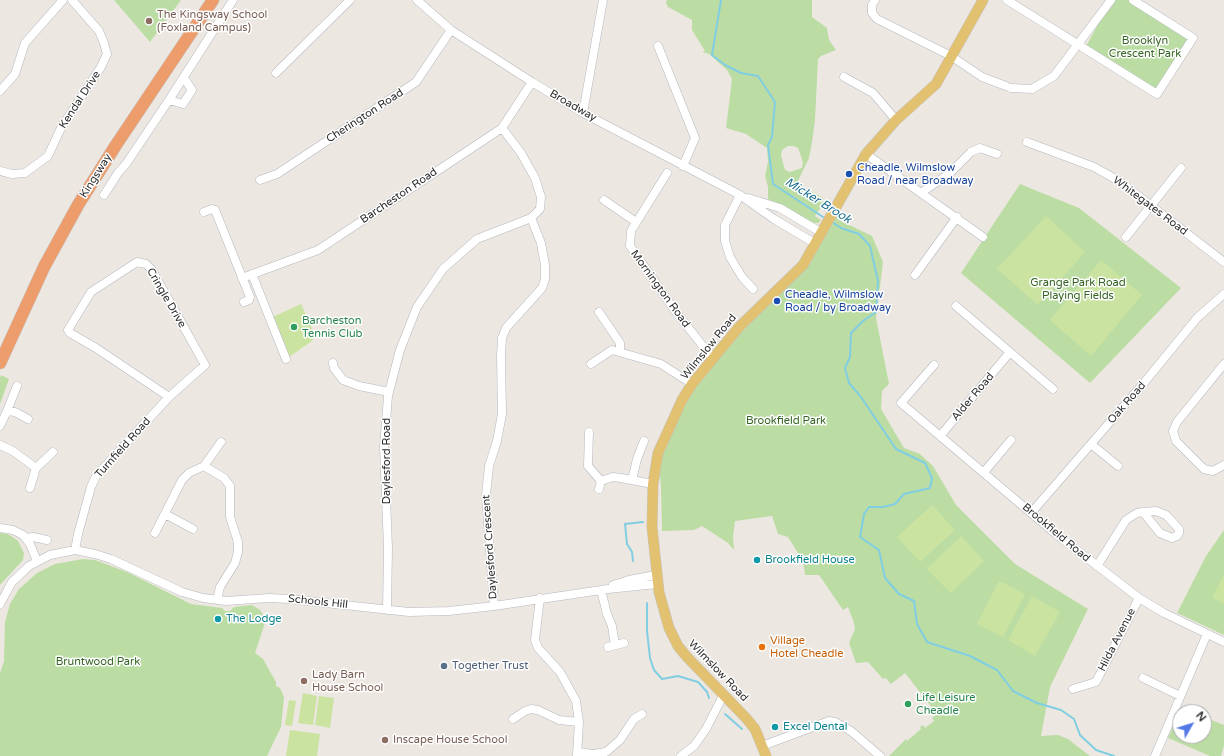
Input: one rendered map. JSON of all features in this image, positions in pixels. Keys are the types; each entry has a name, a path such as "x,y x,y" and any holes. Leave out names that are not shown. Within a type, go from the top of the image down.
{"highway":[{"name":"Kingsway","path":"0,342 37,263 72,200 110,139 203,0"},
{"name":"Kingsway","path":"0,363 44,267 78,205 116,145 213,0"}],"main road":[{"name":"Wilmslow Road","path":"764,751 751,723 678,646 664,613 649,532 653,484 658,453 682,400 692,384 739,327 803,265 866,154 896,120 936,84 983,0"}],"street":[{"path":"0,91 15,74 25,42 63,0"},
{"name":"Kendal Drive","path":"0,171 12,174 25,172 48,156 61,128 101,66 106,54 104,43 99,31 72,0"},
{"name":"Kingsway","path":"104,195 118,173 129,161 184,78 233,0"},
{"path":"276,73 350,0"},
{"name":"Broadway","path":"416,0 451,30 532,82 583,113 740,195 774,219 816,244"},
{"path":"583,113 603,0"},
{"path":"875,0 872,5 872,13 877,19 951,56 982,77 1008,87 1032,89 1054,76 1111,0"},
{"path":"1007,0 1157,94 1193,38 1133,0"},
{"name":"Cherington Road","path":"260,180 277,174 416,82 451,30"},
{"path":"658,46 695,138 683,166"},
{"path":"169,100 183,104 192,90 184,78"},
{"path":"844,78 873,93 896,120"},
{"name":"Barcheston Road","path":"242,278 318,250 502,128 532,82"},
{"path":"502,128 521,152 535,178 541,197 540,209 531,218"},
{"name":"Whitegates Road","path":"1027,142 1094,167 1119,181 1224,262"},
{"path":"922,192 949,174 971,152 980,148 997,154"},
{"path":"866,154 922,192 983,237"},
{"path":"1126,237 1181,168"},
{"name":"Mornington Road","path":"667,173 631,231 630,246 676,312 713,359"},
{"path":"740,195 725,225 725,241 730,258 742,277 753,289"},
{"name":"Broadway","path":"740,195 780,208 824,230"},
{"path":"604,200 636,222"},
{"path":"204,212 212,209 214,210 250,297 249,300 244,302"},
{"path":"915,275 957,217"},
{"name":"Daylesford Road","path":"387,610 388,548 384,447 389,392 400,350 417,307 443,269 478,239 531,218"},
{"name":"Daylesford Crescent","path":"494,606 486,495 489,466 497,441 502,414 502,338 506,328 542,288 545,279 545,265 541,243 531,218"},
{"name":"Cringle Drive","path":"169,396 96,348 70,333 68,330 70,324 85,300 95,289 137,262 148,265 205,365"},
{"path":"252,274 286,359"},
{"name":"Oak Road","path":"1031,513 1197,318 1224,294"},
{"path":"956,306 1008,355 1053,389"},
{"path":"599,312 620,343 620,352"},
{"path":"591,364 612,350 661,364 692,384"},
{"name":"Alder Road","path":"941,436 1008,355"},
{"path":"333,363 334,368 343,380 358,386 389,392"},
{"path":"1224,364 1176,422 1173,432 1176,441 1204,469 1213,471 1224,465"},
{"name":"Turnfield Road","path":"76,550 76,542 93,481 169,396 205,365"},
{"name":"Brookfield Road","path":"934,365 901,403 1031,513 1139,598 1224,642"},
{"path":"0,426 17,386"},
{"path":"7,411 15,412 28,419"},
{"path":"589,432 588,466 600,485 612,477 653,484"},
{"path":"984,472 1010,440"},
{"path":"632,480 637,458 644,441"},
{"path":"155,533 182,480 189,473 204,466 221,442"},
{"path":"1091,444 1118,466"},
{"path":"0,445 13,451 36,468"},
{"path":"30,488 36,468 53,452"},
{"path":"204,466 224,478 230,486 230,517 238,542 238,552 235,562 220,587 217,600"},
{"path":"1097,566 1126,520 1137,513 1143,512"},
{"path":"165,514 193,529"},
{"path":"0,528 13,530 26,538 37,561"},
{"path":"26,538 33,536 47,540"},
{"name":"Schools Hill","path":"0,604 12,582 21,572 37,561 57,553 76,550 95,554 111,560 182,592 217,600 290,599 387,610 425,612 494,606 540,598 605,590 615,584 657,579"},
{"path":"605,590 607,614 612,626 612,646 624,643"},
{"path":"540,598 535,640 538,648 560,672 576,701 579,722 577,754 600,754 611,749 620,740 631,722 642,714"},
{"name":"Hilda Avenue","path":"1073,689 1096,682 1139,598"},
{"path":"1155,756 1207,634"},
{"path":"1143,678 1180,696"},
{"path":"681,756 694,746 706,729 724,694"},
{"path":"514,719 525,711 531,709 538,710 559,720 579,722"},
{"path":"764,751 829,721 835,722 851,730 880,756"}],"green space":[{"name":"The Kingsway School (Foxland Campus)","path":"114,0 181,0 150,42"},
{"path":"667,0 812,0 812,17 827,28 829,40 836,50 821,56 818,59 815,120 812,142 809,158 797,183 823,198 823,204 815,216 821,220 818,223 814,223 768,199 768,187 765,176 768,162 767,148 746,134 726,128 732,79 727,70 709,54 702,52 705,51 692,30 692,20 668,7 666,3","holes":["788,146 798,148 803,162 802,168 790,172 785,170 781,155 782,150"]},
{"name":"Brooklyn Crescent Park","path":"1112,0 1129,0 1189,38 1156,92 1086,46"},
{"name":"Grange Park Road Playing Fields","path":"1020,184 1079,208 1181,288 1090,383 961,273"},
{"name":"Brookfield Park","path":"835,211 839,220 872,236 883,262 876,318 889,384 882,391 881,409 904,448 920,454 933,466 956,505 1015,564 1088,609 1050,687 1041,736 1058,735 1068,739 1090,756 889,756 906,739 907,741 921,729 920,727 923,725 925,728 934,721 932,718 937,714 905,673 891,684 886,678 883,679 868,662 856,663 849,643 855,629 848,607 843,610 819,575 805,575 803,561 788,537 778,534 772,516 735,521 733,537 734,550 728,543 702,526 694,530 662,531 661,487 658,453 692,384 803,265"},
{"path":"1046,216 1085,252 1038,305 997,269"},
{"path":"1101,260 1142,295 1091,356 1050,320"},
{"name":"Barcheston Tennis Club","path":"301,304 315,335 312,341 289,357 273,317"},
{"path":"1,375 9,379 0,404 0,378"},
{"path":"932,505 955,530 920,562 897,537"},
{"path":"1224,530 1224,635 1177,613 1206,556"},
{"path":"0,533 8,534 18,541 24,553 23,560 0,585"},
{"path":"961,536 984,561 951,593 927,569"},
{"name":"Bruntwood Park","path":"83,559 95,560 127,572 191,604 222,608 225,611 230,611 234,607 252,605 260,610 265,618 265,623 255,653 263,659 276,682 276,686 280,688 284,697 281,727 267,756 0,756 0,673 4,661 5,622 10,604 19,589 37,573 55,564"},
{"path":"1224,575 1224,604 1212,597"},
{"path":"999,581 1025,594 1003,637 977,624"},
{"path":"1032,596 1060,612 1035,656 1008,640"},
{"path":"303,693 317,696 313,725 298,723"},
{"path":"319,696 334,698 330,728 315,725"},
{"path":"289,700 296,701 292,726 285,725"},
{"path":"1212,720 1224,725 1224,746 1221,756 1210,756 1182,744 1212,744"},
{"path":"1172,729 1172,740 1168,738"},
{"path":"290,730 320,734 317,756 286,756"}],"waterway":[{"name":"Micker Brook","path":"721,0 712,55 725,65 741,73 758,76 775,102 772,137 768,145 773,184 826,219"},
{"name":"Micker Brook","path":"832,222 841,228 859,234 870,246 878,281 876,312 863,321 851,333 850,357 845,368 849,383 861,397 896,449 925,463 932,478 930,488 904,494 895,504 883,507 869,507 864,514 860,537 879,550 885,578 899,594 914,601 917,624 927,642 970,656 997,670 1013,691 1037,703 1061,710 1074,719 1080,735 1096,750 1114,756"},
{"path":"633,561 632,552 627,544 625,524 643,522"},
{"path":"647,603 647,631 650,658 654,670 662,679 678,676 698,682 707,692 709,698"},
{"path":"725,714 742,729"}],"place":[{"name":"The Kingsway School (Foxland Campus)","path":"149,21"},
{"name":"Cheadle, Wilmslow Road / near Broadway","path":"849,174"},
{"name":"Cheadle, Wilmslow Road / by Broadway","path":"777,301"},
{"name":"Barcheston Tennis Club","path":"294,327"},
{"name":"Brookfield House","path":"757,560"},
{"name":"The Lodge","path":"218,619"},
{"name":"Village Hotel Cheadle","path":"762,647"},
{"name":"Together Trust","path":"444,666"},
{"name":"Lady Barn House School","path":"304,681"},
{"name":"Life Leisure Cheadle","path":"908,704"},
{"name":"Excel Dental","path":"775,727"},
{"name":"Inscape House School","path":"385,740"}]}
